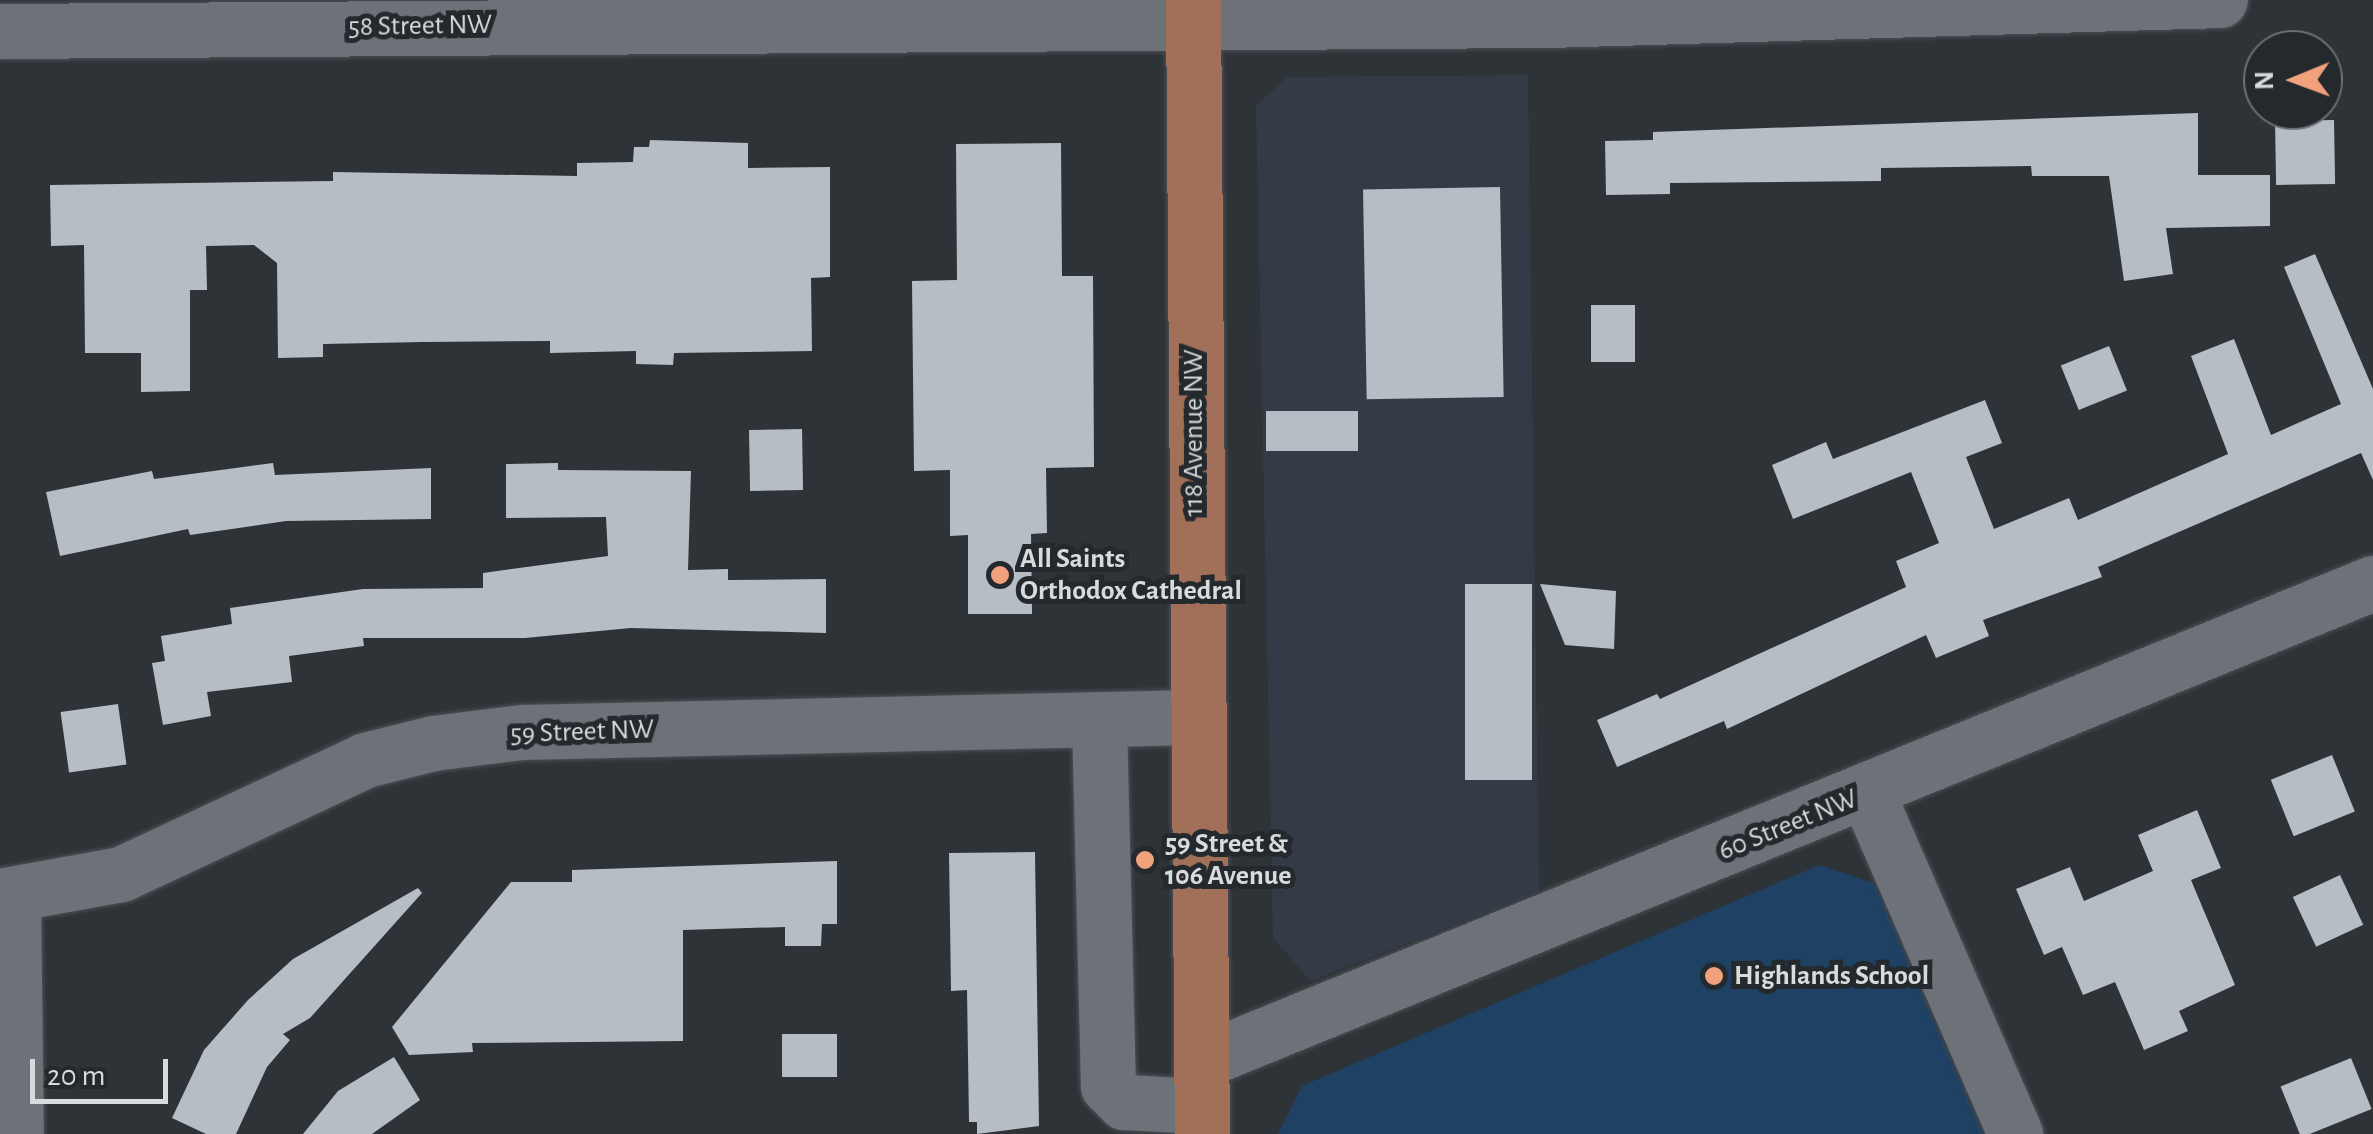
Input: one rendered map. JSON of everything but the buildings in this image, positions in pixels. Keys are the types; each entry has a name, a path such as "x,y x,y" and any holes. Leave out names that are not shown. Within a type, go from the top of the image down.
{"main road":[{"name":"118 Avenue NW","path":"1193,12 1195,716 1201,1100"}],"street":[{"name":"58 Street NW","path":"3,21 2220,0"},
{"name":"60 Street NW","path":"1201,1100 1867,793 2373,583"},
{"name":"59 Street NW","path":"6,896 172,856 365,760 433,743 521,732 1195,716"},
{"path":"1099,720 1108,1086 1124,1102 1201,1100"},
{"path":"1867,793 2015,1134"},
{"path":"6,896 16,1134"}],"shaded area":[{"path":"1528,75 1539,891 1311,981 1273,938 1256,106 1287,77"},
{"name":"Highlands School","path":"1819,865 1874,883 1983,1134 1278,1134 1302,1086"}],"place":[{"name":"All Saints Orthodox Cathedral","path":"1000,575"},
{"name":"59 Street & 106 Avenue","path":"1145,860"},
{"name":"Highlands School","path":"1714,976"}]}
